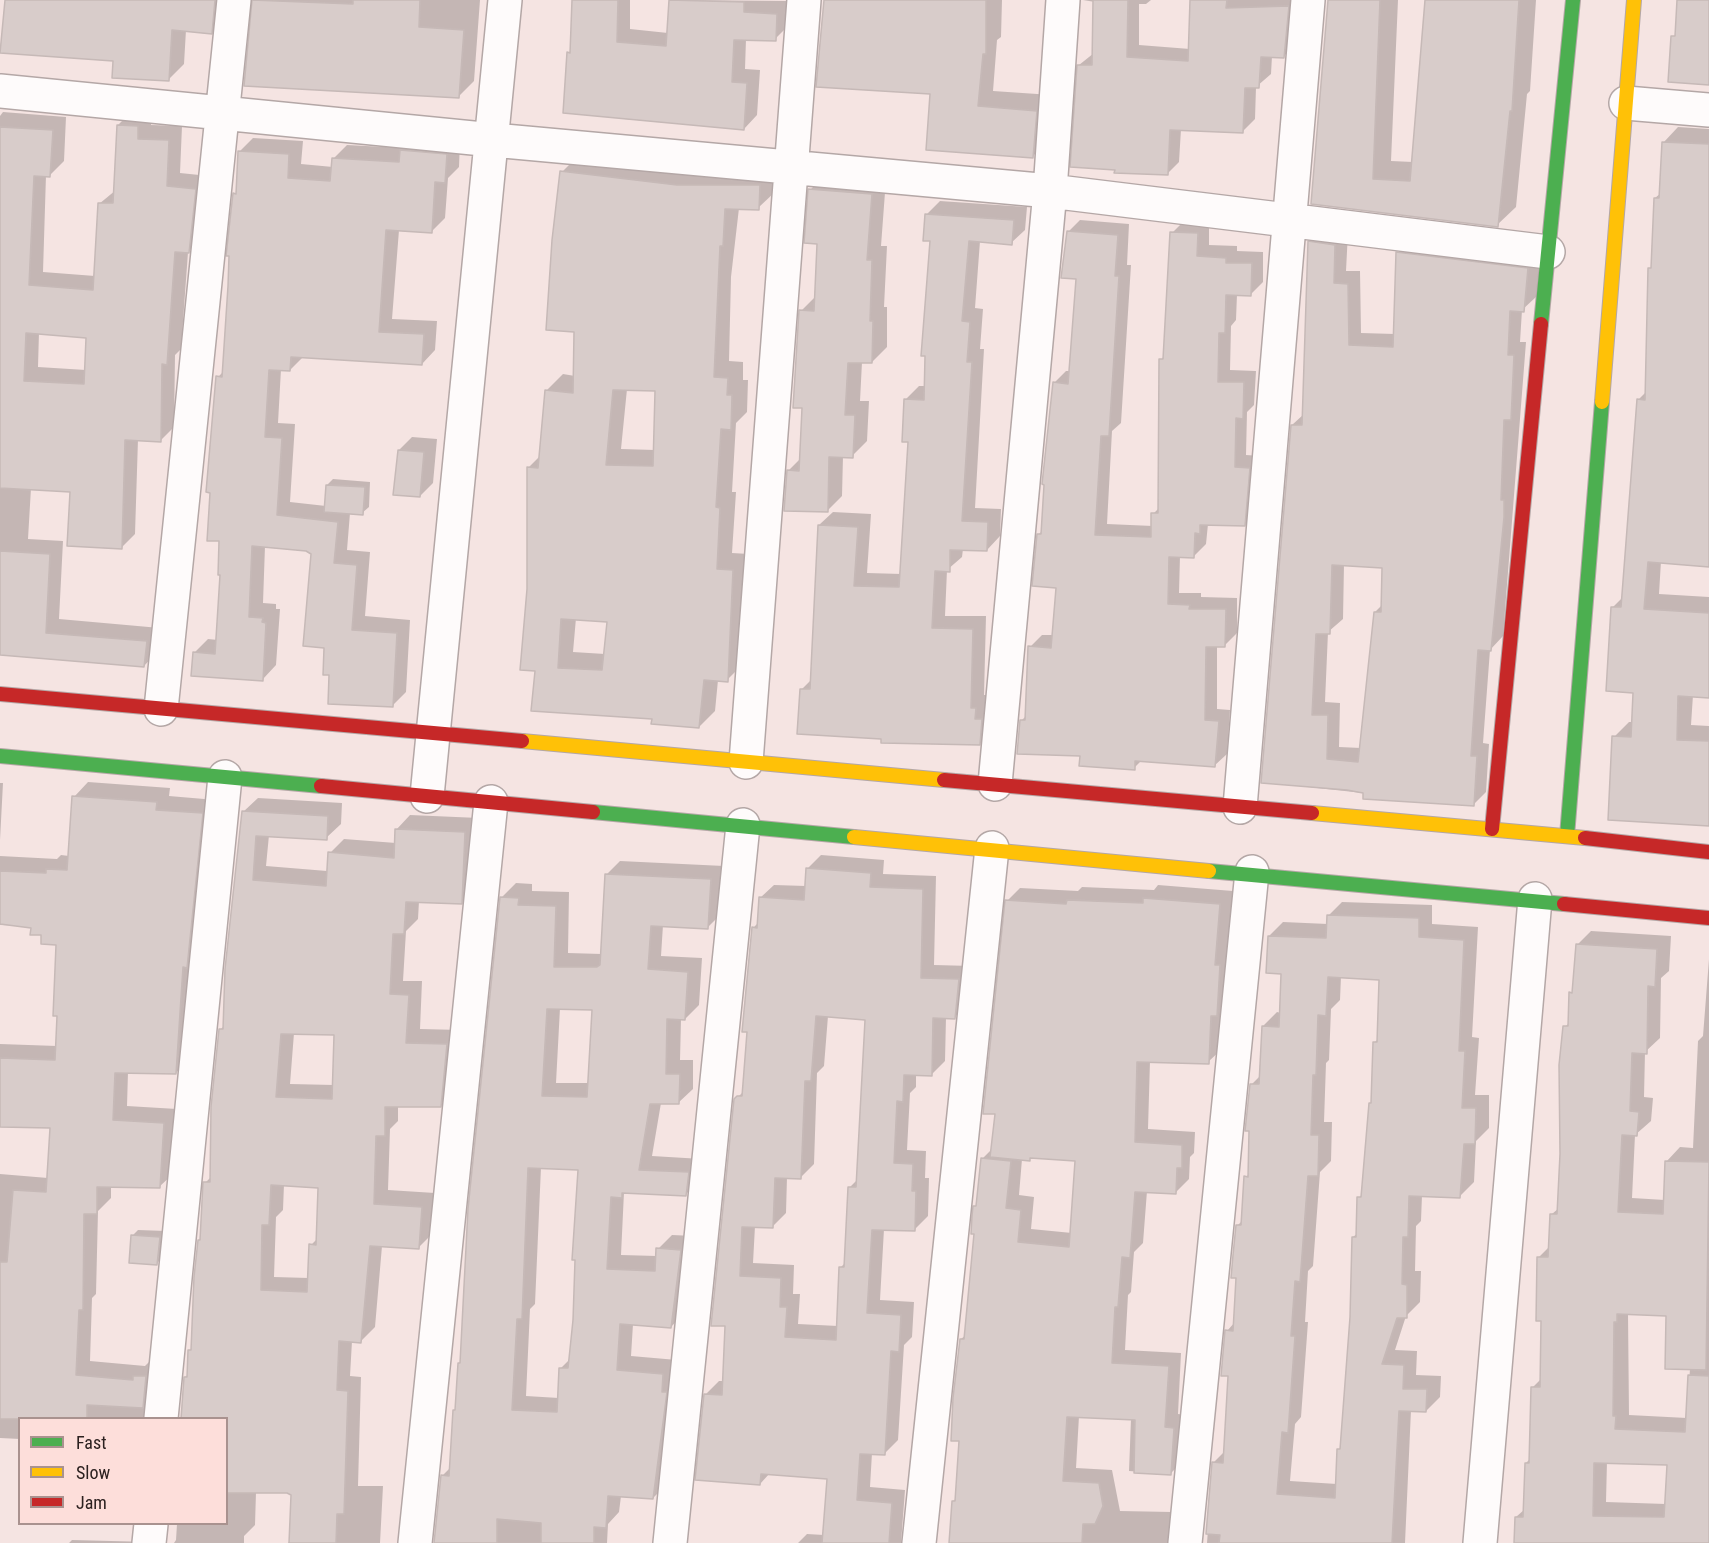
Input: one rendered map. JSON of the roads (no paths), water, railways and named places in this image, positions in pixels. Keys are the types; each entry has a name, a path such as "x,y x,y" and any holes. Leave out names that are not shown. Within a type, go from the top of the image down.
{"main road":[{"path":"1492,829 1573,0"},
{"path":"1567,836 1634,0"},
{"path":"0,694 1492,829 1709,852"},
{"path":"0,756 1252,872 1709,918"}],"street":[{"path":"160,709 224,114 234,0"},
{"path":"427,796 505,0"},
{"path":"746,762 804,0"},
{"path":"995,784 1050,191 1063,0"},
{"path":"1240,807 1308,0"},
{"path":"0,91 493,140 1050,191 1548,252"},
{"path":"1626,102 1709,110"},
{"path":"161,1417 225,777"},
{"path":"415,1543 491,802"},
{"path":"670,1543 743,825"},
{"path":"918,1543 992,848"},
{"path":"1185,1543 1252,872"},
{"path":"1480,1543 1535,899"},
{"path":"149,1543 151,1525"}]}
